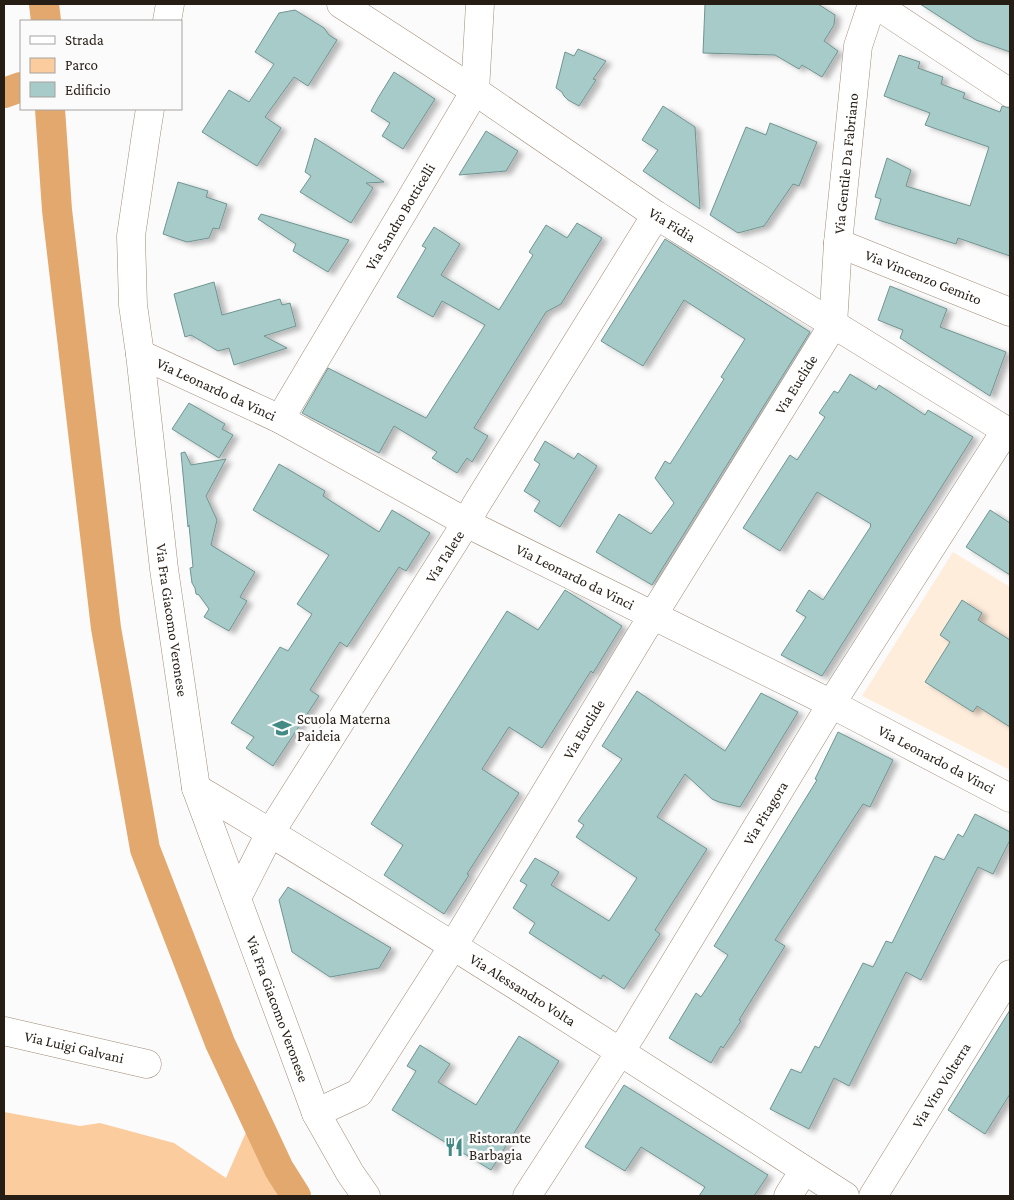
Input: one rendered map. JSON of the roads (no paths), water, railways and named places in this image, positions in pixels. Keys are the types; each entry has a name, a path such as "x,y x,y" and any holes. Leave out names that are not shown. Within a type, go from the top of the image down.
{"street":[{"path":"167,20 170,4"},
{"name":"Via Fidia","path":"341,4 656,215 1008,432"},
{"name":"Via Sandro Botticelli","path":"280,419 475,92 480,4"},
{"name":"Via Gentile Da Fabriano","path":"833,325 838,243 858,46 872,4"},
{"path":"875,4 1010,93"},
{"name":"Via Fra Giacomo Veronese","path":"150,110 132,236 133,304 164,569 196,788 316,1113"},
{"name":"Via Talete","path":"236,898 270,833 466,523 656,215"},
{"name":"Via Vincenzo Gemito","path":"838,243 1010,312"},
{"name":"Via Euclide","path":"316,1113 359,1094 453,946 653,616 833,325"},
{"name":"Via Leonardo da Vinci","path":"140,354 280,419 466,523 831,704 1010,798"},
{"name":"Via Pitagora","path":"528,1196 620,1052 831,704 1008,432"},
{"name":"Via Alessandro Volta","path":"196,788 453,946 845,1196"},
{"name":"Via Vito Volterra","path":"873,1196 1010,974"},
{"name":"Via Luigi Galvani","path":"4,1031 147,1064"},
{"path":"316,1113 350,1173 366,1196"},
{"path":"788,1196 804,1170"}],"waterway":[{"path":"44,4 46,20"},
{"path":"4,93 20,87"},
{"path":"50,110 57,210 106,628 145,849 220,1043 279,1169 296,1196"}],"place":[{"name":"Scuola Materna Paideia","path":"282,728"},
{"name":"Ristorante Barbagia","path":"454,1147"}]}
